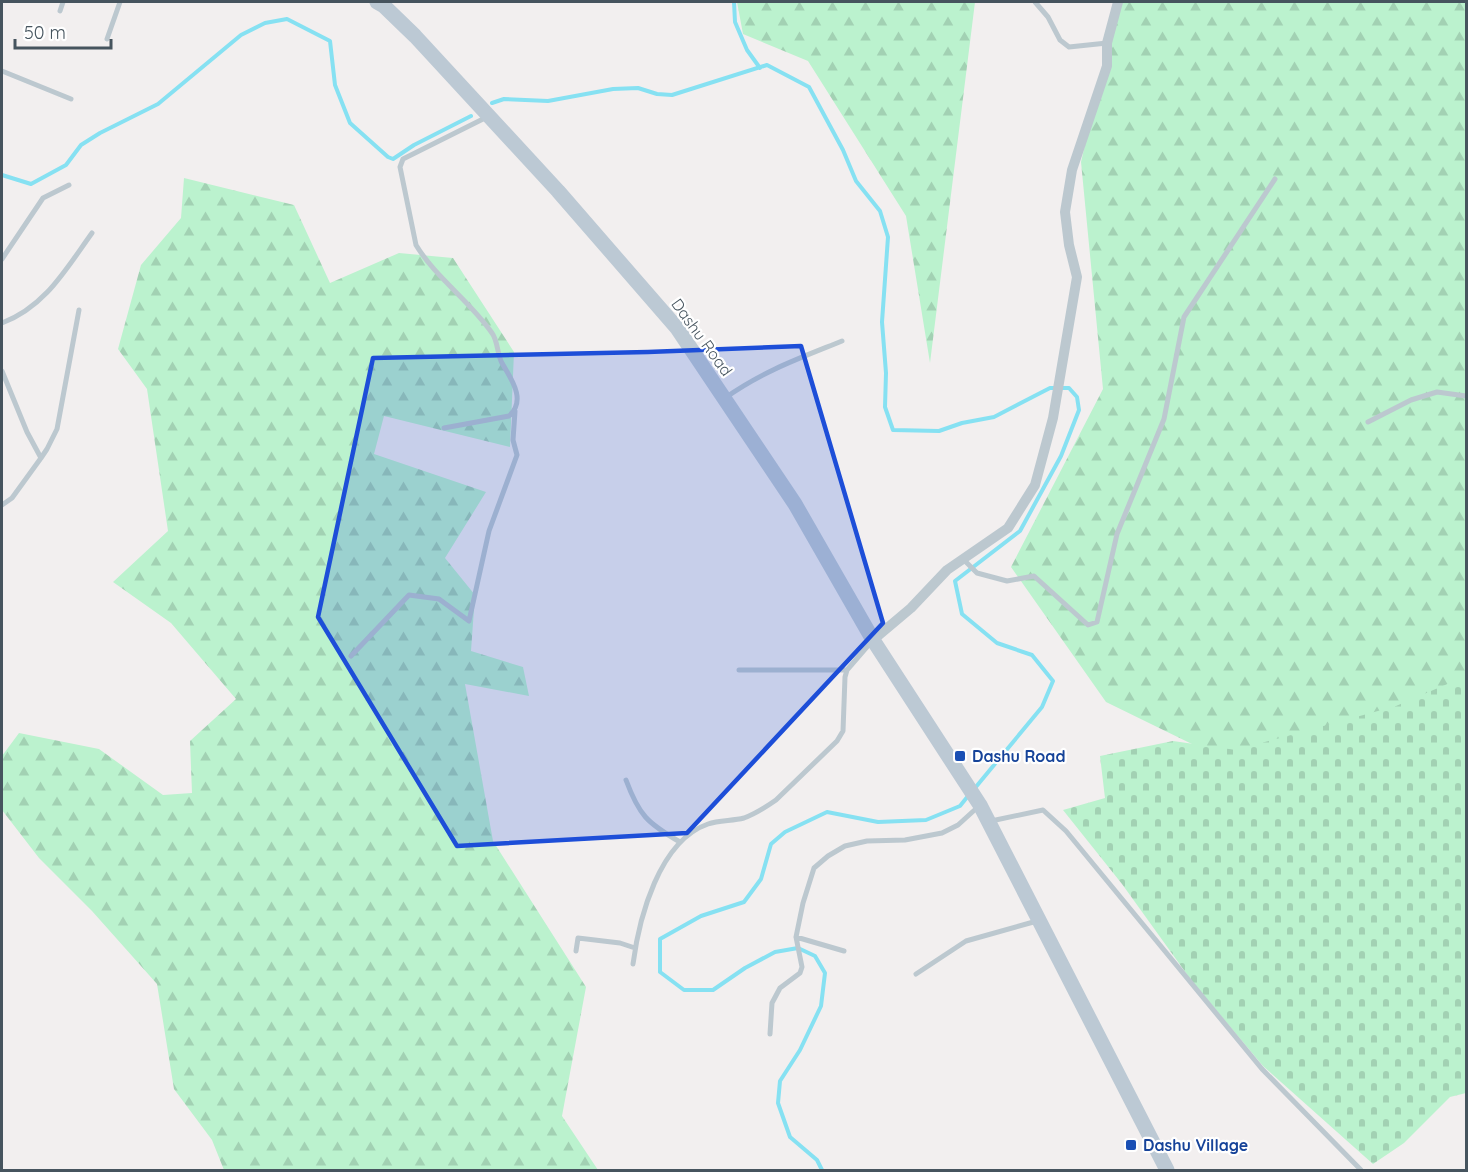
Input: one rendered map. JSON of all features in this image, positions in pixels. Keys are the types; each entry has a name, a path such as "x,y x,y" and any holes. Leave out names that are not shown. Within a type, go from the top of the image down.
{"street":[{"name":"Dashu Road","path":"377,2 415,36 558,191 677,328 795,504 873,640 980,805 1167,1170"},
{"path":"873,640 911,608 946,570 1008,528 1035,484 1053,418 1077,277 1065,213 1072,170 1107,66 1107,43 1118,2"}],"lane":[{"path":"60,11 63,2"},
{"path":"107,39 120,2"},
{"path":"1035,2 1048,17 1060,40 1069,46 1107,43"},
{"path":"2,71 70,99"},
{"path":"351,656 409,595 439,599 469,621 489,531 517,455 513,440 516,386 501,362 494,335 476,312 423,256 416,245 400,167 403,159 488,116"},
{"path":"963,559 976,573 1007,581 1034,576 1088,625 1097,622 1117,534 1164,419 1184,316 1275,179"},
{"path":"2,259 44,198 69,184"},
{"path":"2,323 25,312 49,291 92,233"},
{"path":"2,506 12,498 41,458 57,429 79,310"},
{"path":"724,398 749,381 777,367 842,341"},
{"path":"2,371 27,432 41,458"},
{"path":"1368,422 1411,400 1437,392 1467,396"},
{"path":"444,428 509,416 515,411"},
{"path":"633,964 650,890 680,842 706,825 743,818 766,807 837,741 843,731 847,669 873,640"},
{"path":"740,670 847,669"},
{"path":"626,780 635,803 645,818 656,828 680,842"},
{"path":"770,1034 772,1003 780,988 800,973 802,967 796,937 803,903 814,868 845,846 867,841 905,840 942,833 958,825 980,805"},
{"path":"988,822 1043,810 1066,831 1262,1069 1361,1170"},
{"path":"916,974 966,941 1039,921"},
{"path":"796,937 844,951"},
{"path":"576,951 578,938 620,943 635,948"}],"highlighted area":[{"path":"801,346 883,623 687,833 457,846 318,617 373,358"}],"green space":[{"path":"737,2 975,2 930,363 906,216 808,61 743,34"},
{"path":"1118,2 1466,2 1466,878 1106,702 1011,567 1103,389 1081,162"},
{"path":"184,178 294,205 330,283 399,253 453,258 514,352 510,447 384,416 374,454 486,492 445,558 475,595 471,651 523,667 529,696 465,684 493,841 586,987 562,1116 598,1170 224,1170 212,1140 174,1089 157,984 92,911 39,858 2,810 2,756 19,733 99,749 163,795 192,793 190,741 236,699 171,623 113,582 168,531 147,389 118,349 141,265 181,218"},
{"path":"1466,676 1466,1093 1450,1097 1404,1143 1373,1164 1263,1066 1191,980 1122,884 1063,810 1105,798 1100,756 1173,741 1236,750 1396,706"}],"waterway":[{"path":"734,2 735,22 747,50 760,68"},
{"path":"2,175 31,184 66,165 81,145 158,104 241,35 265,23 287,19 330,41 335,85 350,123 388,157 393,159 414,145 471,116"},
{"path":"492,103 504,99 548,101 613,89 638,88 657,94 672,95 767,65 809,87 843,150 856,181 880,211 888,237 882,322 886,373 885,407 893,430 939,431 962,423 994,417 1050,388 1069,388 1077,397 1079,410 1061,456 1020,531 955,581 962,614 997,643 1032,655 1053,681 1042,707 975,788"},
{"path":"822,1170 817,1160 790,1137 778,1103 780,1081 800,1050 821,1006 825,973 815,956 798,948 775,952 745,968 713,990 684,990 660,972 660,939 701,916 744,902 761,879 771,844 785,832 827,812 878,822 926,820 960,806 968,796"}],"place":[{"name":"Dashu Road","path":"960,756"},
{"name":"Dashu Village","path":"1131,1145"}]}
